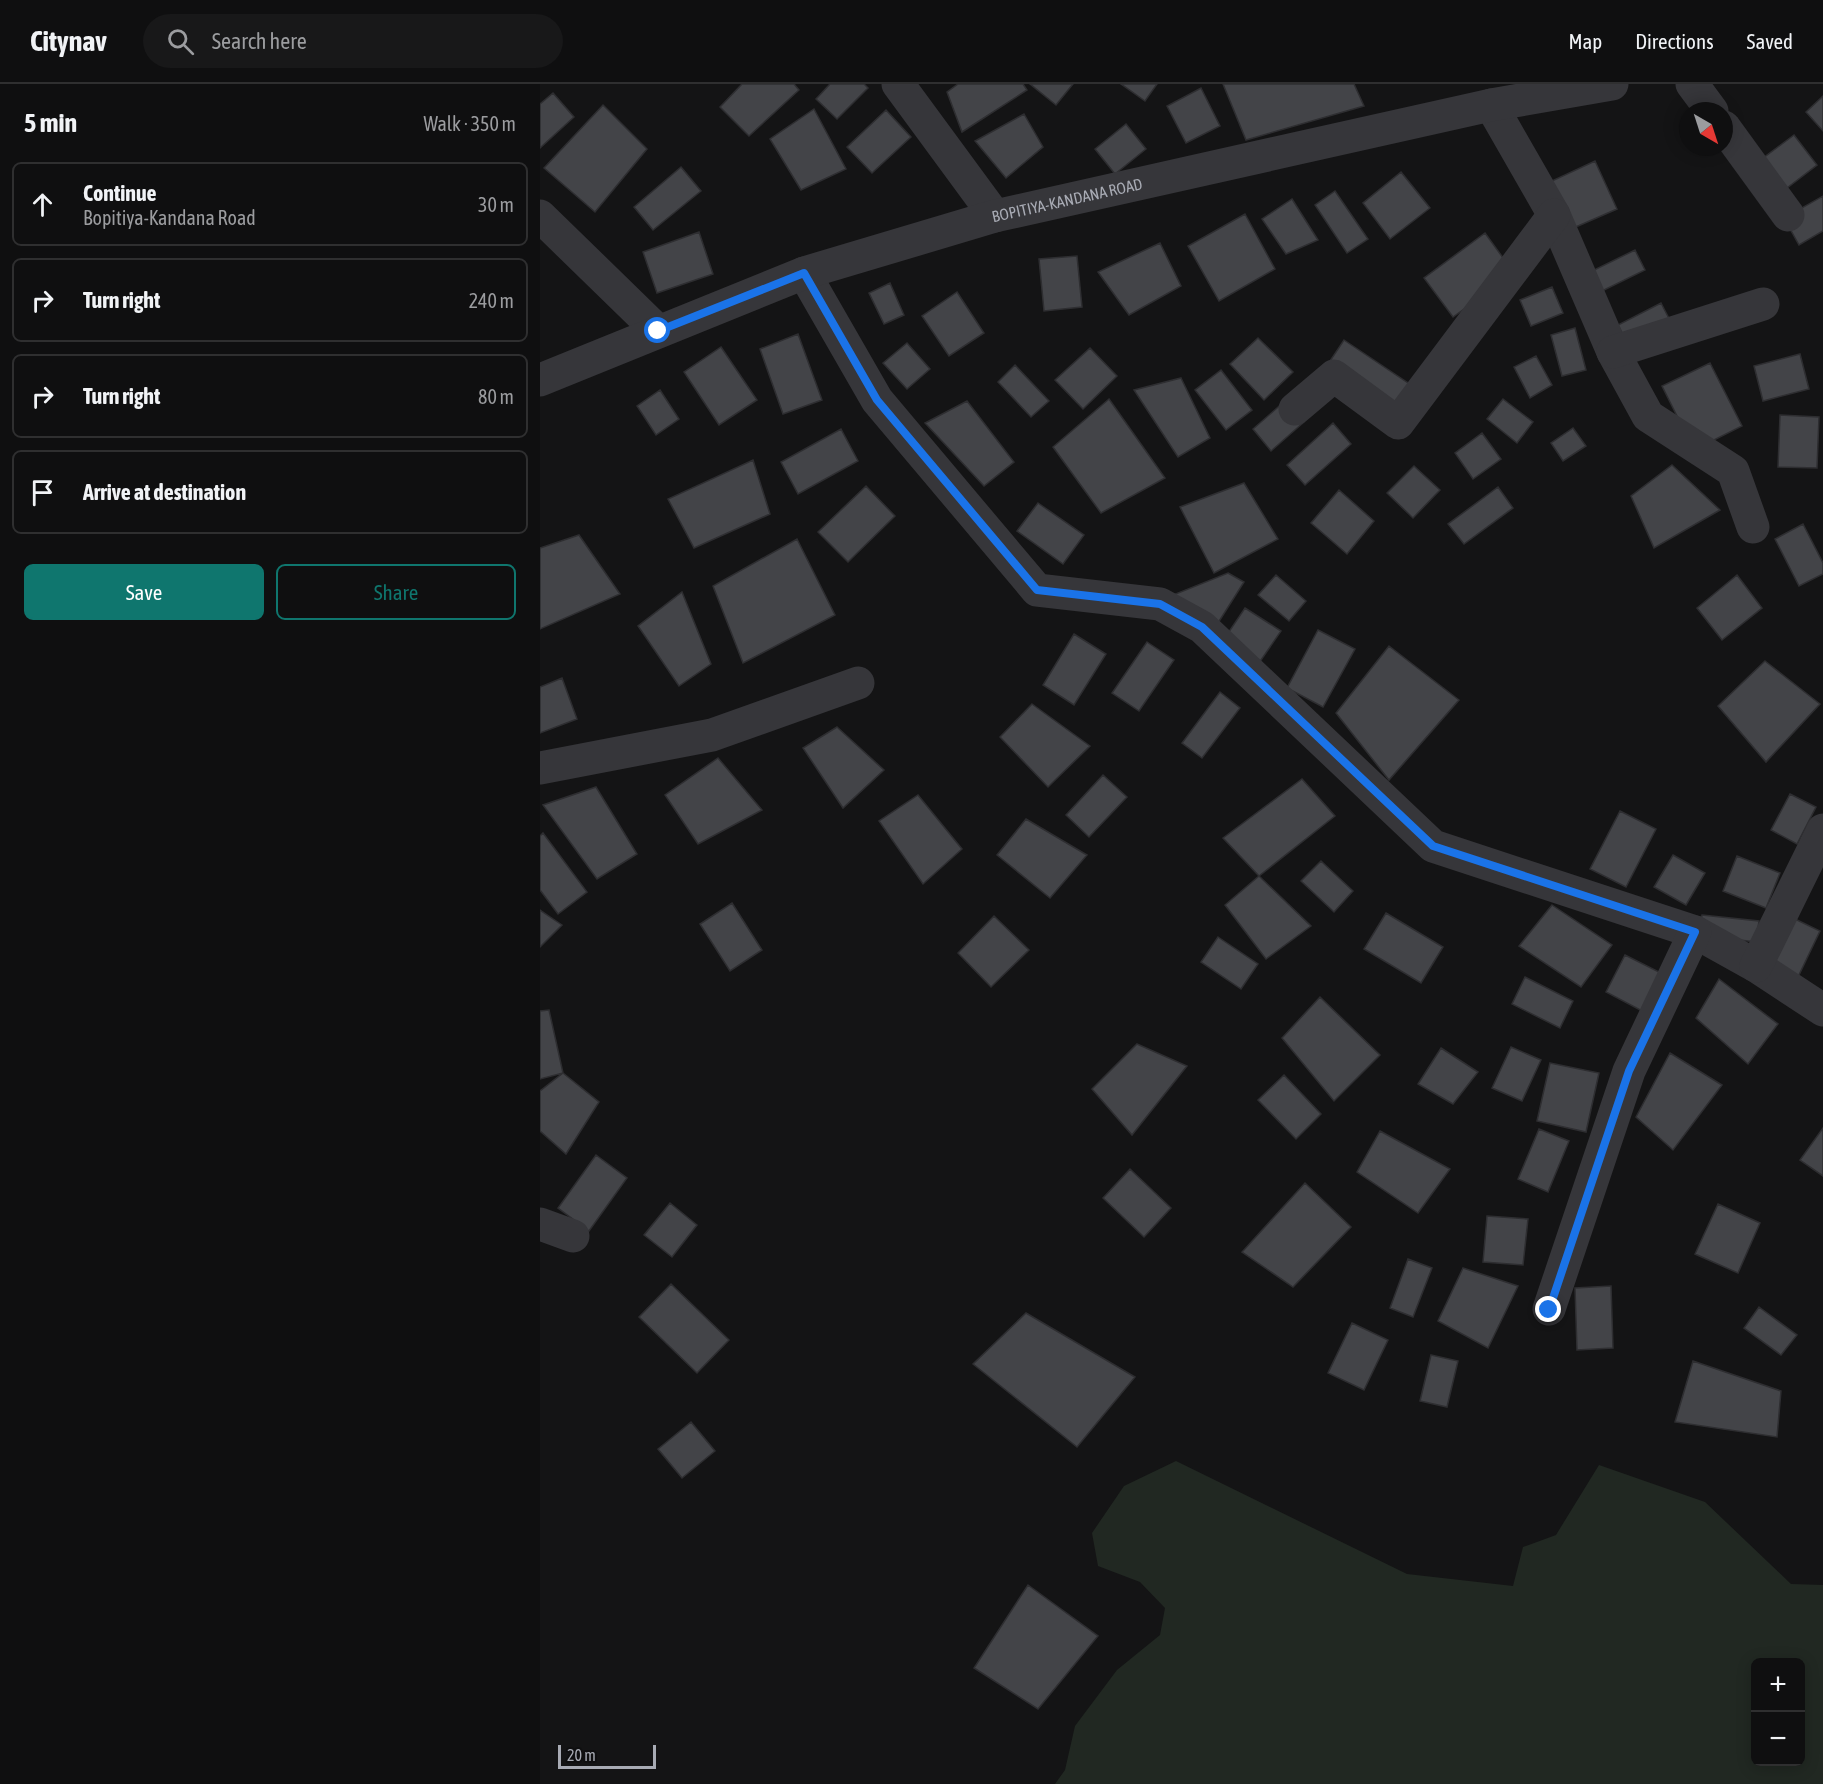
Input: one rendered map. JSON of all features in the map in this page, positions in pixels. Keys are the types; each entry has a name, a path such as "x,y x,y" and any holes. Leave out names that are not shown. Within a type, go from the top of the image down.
{"street":[{"path":"898,84 995,216"},
{"name":"BOPITIYA-KANDANA ROAD","path":"540,380 804,273 995,216 1491,105 1612,84"},
{"path":"1692,84 1705,102"},
{"path":"1491,105 1554,215 1613,352 1648,416 1733,471 1753,527"},
{"path":"1733,139 1788,215"},
{"path":"1295,409 1334,376 1398,423 1554,215"},
{"path":"540,216 658,331"},
{"path":"804,273 877,400 1037,590 1160,604 1202,627 1433,846 1695,932 1756,966 1823,1010"},
{"path":"1613,352 1763,304"},
{"path":"540,768 712,735 858,683"},
{"path":"1756,966 1823,830"},
{"path":"1549,1310 1629,1071 1695,932"},
{"path":"540,1224 573,1236"}],"shaded area":[{"path":"1176,1461 1407,1574 1513,1586 1523,1547 1556,1535 1599,1465 1705,1502 1791,1584 1823,1585 1823,1784 1055,1784 1065,1770 1075,1726 1117,1670 1160,1635 1165,1608 1140,1582 1098,1566 1092,1533 1124,1486"}],"building":[{"path":"742,84 794,84 799,90 749,136 720,107"},
{"path":"830,84 864,84 868,88 837,119 816,99"},
{"path":"958,84 1023,84 1027,90 962,132 947,92"},
{"path":"1030,84 1073,84 1056,105"},
{"path":"1121,84 1157,84 1145,101"},
{"path":"1223,84 1354,84 1364,106 1246,140"},
{"path":"1201,88 1220,126 1186,143 1167,106"},
{"path":"553,93 574,117 540,148 540,104"},
{"path":"1823,96 1823,131 1806,112"},
{"path":"603,105 647,149 595,212 544,168"},
{"path":"814,109 846,169 801,190 770,139"},
{"path":"886,110 911,137 872,173 847,147"},
{"path":"1024,114 1043,147 1006,178 975,141"},
{"path":"1126,124 1146,149 1115,174 1095,149"},
{"path":"1794,135 1817,165 1766,204 1743,173"},
{"path":"1595,161 1617,209 1562,233 1541,186"},
{"path":"681,167 701,191 653,230 634,207"},
{"path":"1401,172 1430,208 1390,239 1363,203"},
{"path":"1335,191 1368,239 1347,253 1315,205"},
{"path":"1823,196 1823,231 1799,245 1784,218"},
{"path":"1292,199 1318,240 1286,254 1262,219"},
{"path":"1245,214 1275,269 1219,301 1188,246"},
{"path":"699,232 713,274 657,293 643,252"},
{"path":"1485,233 1514,273 1453,317 1424,278"},
{"path":"1160,243 1181,286 1129,315 1098,272"},
{"path":"1635,250 1645,270 1602,291 1592,271"},
{"path":"1077,256 1082,307 1044,311 1039,259"},
{"path":"890,283 904,315 884,324 869,293"},
{"path":"1552,287 1563,313 1531,326 1520,300"},
{"path":"957,292 984,333 949,356 922,316"},
{"path":"1661,303 1676,332 1633,354 1618,325"},
{"path":"1575,328 1586,370 1562,376 1551,335"},
{"path":"798,334 822,400 783,414 760,349"},
{"path":"1258,338 1293,372 1264,400 1230,364"},
{"path":"1344,340 1414,387 1394,416 1324,370"},
{"path":"907,343 930,369 907,389 883,363"},
{"path":"721,347 757,400 719,425 684,372"},
{"path":"1090,348 1117,376 1083,409 1055,380"},
{"path":"1800,354 1809,389 1763,401 1754,366"},
{"path":"1536,356 1552,385 1530,398 1514,367"},
{"path":"1710,363 1742,426 1694,450 1662,386"},
{"path":"1015,365 1049,401 1031,417 998,382"},
{"path":"1221,370 1252,410 1226,430 1195,390"},
{"path":"1181,378 1210,438 1178,457 1134,390"},
{"path":"660,390 679,419 656,435 637,406"},
{"path":"1109,399 1165,478 1101,513 1053,447"},
{"path":"1503,399 1533,422 1517,443 1487,419"},
{"path":"967,401 1014,462 984,486 925,423"},
{"path":"1285,401 1304,422 1271,451 1253,429"},
{"path":"1780,415 1819,417 1817,468 1778,467"},
{"path":"1333,423 1351,444 1305,485 1287,465"},
{"path":"1573,428 1586,446 1563,461 1551,443"},
{"path":"841,429 858,461 798,494 781,462"},
{"path":"1482,433 1501,459 1473,479 1455,453"},
{"path":"753,460 770,514 694,548 668,499"},
{"path":"1672,465 1720,510 1654,548 1631,496"},
{"path":"1414,466 1440,490 1413,518 1387,493"},
{"path":"1244,483 1278,539 1214,573 1180,507"},
{"path":"866,486 895,516 848,562 818,532"},
{"path":"1498,487 1513,508 1464,544 1448,524"},
{"path":"1339,490 1374,521 1347,554 1311,523"},
{"path":"1038,503 1084,535 1063,564 1017,531"},
{"path":"1803,524 1823,563 1823,574 1799,586 1775,539"},
{"path":"579,535 620,594 540,629 540,548"},
{"path":"797,539 835,615 743,663 713,586"},
{"path":"1228,573 1244,582 1218,623 1168,597"},
{"path":"1276,575 1306,601 1289,621 1258,595"},
{"path":"1737,575 1762,608 1722,640 1697,608"},
{"path":"682,592 711,664 679,686 638,626"},
{"path":"1245,608 1281,631 1259,663 1224,639"},
{"path":"1318,630 1355,649 1323,707 1287,688"},
{"path":"1074,634 1106,654 1074,705 1043,685"},
{"path":"1147,642 1174,660 1139,711 1112,693"},
{"path":"1389,646 1459,700 1389,780 1336,713"},
{"path":"1765,661 1820,704 1766,762 1718,706"},
{"path":"562,678 577,719 540,733 540,687"},
{"path":"1220,692 1240,708 1202,758 1182,743"},
{"path":"1032,704 1090,746 1048,787 1000,737"},
{"path":"837,727 884,770 843,808 803,748"},
{"path":"718,758 762,810 698,844 665,795"},
{"path":"1103,775 1127,797 1089,837 1066,815"},
{"path":"1302,779 1335,816 1259,876 1223,838"},
{"path":"596,787 637,854 597,879 543,805"},
{"path":"1790,794 1816,807 1797,844 1771,830"},
{"path":"918,795 962,849 923,884 879,821"},
{"path":"1620,811 1656,829 1626,887 1590,869"},
{"path":"1026,819 1087,855 1050,898 997,855"},
{"path":"543,833 587,892 558,914 540,890 540,836"},
{"path":"1673,855 1705,873 1686,905 1654,887"},
{"path":"1737,856 1780,873 1766,908 1723,891"},
{"path":"1321,861 1353,891 1334,912 1301,881"},
{"path":"1259,876 1311,926 1266,959 1225,905"},
{"path":"732,903 762,950 730,971 700,924"},
{"path":"1552,905 1612,945 1581,987 1519,946"},
{"path":"540,910 562,925 540,947"},
{"path":"1386,913 1443,947 1421,983 1364,949"},
{"path":"1702,915 1759,921 1756,942 1699,935"},
{"path":"994,916 1029,950 991,987 958,953"},
{"path":"1795,919 1820,931 1798,977 1773,965"},
{"path":"1218,937 1258,964 1241,989 1201,962"},
{"path":"1625,955 1663,974 1644,1012 1606,992"},
{"path":"1525,977 1573,1001 1560,1028 1512,1004"},
{"path":"1719,979 1778,1024 1748,1064 1696,1018"},
{"path":"1320,997 1380,1055 1334,1101 1282,1038"},
{"path":"549,1010 563,1073 540,1079 540,1011"},
{"path":"1137,1044 1187,1066 1132,1135 1092,1089"},
{"path":"1511,1047 1541,1060 1522,1101 1492,1088"},
{"path":"1441,1048 1478,1072 1453,1104 1418,1084"},
{"path":"1670,1053 1722,1085 1673,1150 1636,1117"},
{"path":"1550,1063 1599,1073 1586,1132 1537,1121"},
{"path":"563,1073 599,1102 566,1154 540,1131 540,1091"},
{"path":"1284,1075 1321,1114 1296,1139 1258,1100"},
{"path":"1823,1128 1823,1176 1800,1160"},
{"path":"1539,1129 1569,1141 1548,1192 1518,1179"},
{"path":"1380,1131 1450,1169 1418,1213 1357,1172"},
{"path":"596,1155 627,1178 589,1231 558,1208"},
{"path":"1130,1169 1171,1208 1144,1237 1103,1198"},
{"path":"1305,1183 1351,1227 1293,1287 1242,1252"},
{"path":"670,1203 697,1225 672,1257 644,1235"},
{"path":"1718,1204 1760,1223 1738,1273 1695,1254"},
{"path":"1487,1216 1528,1219 1523,1265 1483,1262"},
{"path":"1408,1259 1432,1268 1413,1317 1390,1308"},
{"path":"1463,1268 1518,1286 1488,1348 1438,1321"},
{"path":"671,1284 729,1340 697,1373 639,1317"},
{"path":"1611,1286 1613,1348 1577,1350 1575,1288"},
{"path":"1759,1307 1797,1335 1781,1355 1744,1328"},
{"path":"1026,1313 1135,1377 1077,1447 973,1364"},
{"path":"1352,1323 1388,1340 1364,1390 1328,1373"},
{"path":"1431,1355 1458,1361 1447,1407 1420,1401"},
{"path":"1693,1361 1781,1391 1777,1437 1675,1422"},
{"path":"691,1422 715,1451 682,1478 658,1449"},
{"path":"1028,1585 1098,1636 1038,1709 974,1668"}],"route":[{"path":"658,331 804,273 877,400 1037,590 1160,604 1202,627 1433,846 1695,932 1629,1071 1549,1310"}]}
